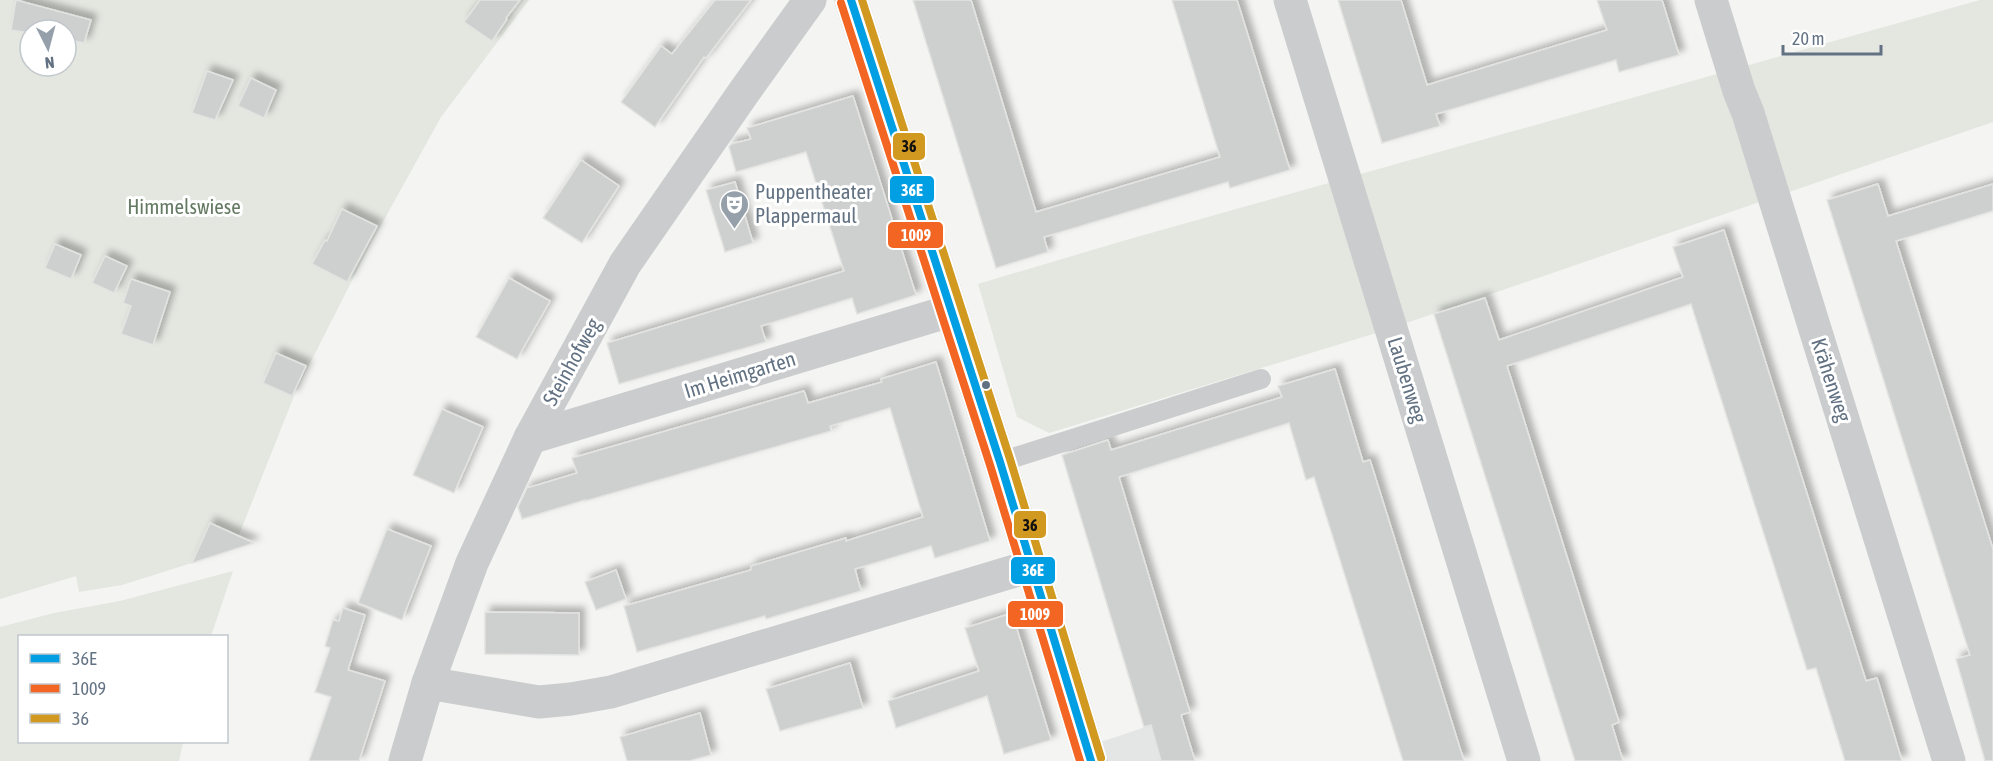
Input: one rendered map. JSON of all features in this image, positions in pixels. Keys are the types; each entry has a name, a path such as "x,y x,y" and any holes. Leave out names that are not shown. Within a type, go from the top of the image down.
{"street":[{"name":"Steinhofweg","path":"405,761 428,683 472,563 530,438 625,264 810,0"},
{"path":"851,0 1000,462 1091,761"},
{"name":"Laubenweg","path":"1290,0 1524,761"},
{"name":"Krähenweg","path":"1712,0 1949,761"},
{"name":"Im Heimgarten","path":"530,438 950,311"},
{"path":"428,683 539,702 611,692 1031,566"}],"lane":[{"path":"1000,462 1262,379"}],"shaded area":[{"path":"1181,715 1195,761 1091,761 1086,747"}],"green space":[{"name":"Himmelswiese","path":"0,0 529,0 441,117 369,247 296,391 233,550 122,585 79,592 76,576 0,599"},
{"path":"1980,0 1993,0 1993,122 1386,330 1049,433 1017,417 978,284 1126,240"},
{"path":"233,571 211,635 18,635 18,743 183,743 179,761 0,761 0,627 54,613 120,601"}],"building":[{"path":"16,0 91,20 84,43 78,42 78,18 18,18 18,31 11,30"},
{"path":"480,0 520,0 492,41 464,22"},
{"path":"715,0 751,0 706,58 704,57 655,127 621,102 661,46 672,54"},
{"path":"913,0 971,0 1036,212 1220,157 1172,0 1237,0 1290,170 1230,188 1228,182 1044,237 1048,252 996,268"},
{"path":"1338,0 1401,0 1427,85 1607,30 1597,0 1662,0 1679,55 1619,72 1616,60 1436,114 1440,126 1382,143"},
{"path":"207,71 233,80 215,120 192,113"},
{"path":"251,78 276,90 264,118 238,106"},
{"path":"853,96 916,295 857,314 852,298 761,326 766,342 619,384 607,343 844,271 806,152 736,172 729,147 731,144 751,139 747,128"},
{"path":"581,160 619,186 582,243 543,218"},
{"name":"Puppentheater Plappermaul","path":"735,182 753,243 725,252 706,190"},
{"path":"1878,184 1888,216 1993,184 1993,211 1896,241 1993,549 1993,761 1985,761 1956,659 1970,655 1827,200"},
{"path":"342,209 377,226 347,282 312,264 325,240 327,241"},
{"path":"1724,230 1866,681 1877,678 1902,761 1845,761 1816,668 1807,670 1691,304 1507,366 1619,722 1612,725 1623,761 1575,761 1434,314 1485,298 1499,340 1683,277 1673,247"},
{"path":"55,244 81,255 71,279 45,268"},
{"path":"105,256 127,266 114,293 92,283"},
{"path":"509,278 550,301 517,359 476,337"},
{"path":"131,279 170,292 153,345 121,334 131,306 123,303"},
{"path":"276,353 306,366 292,396 263,383"},
{"path":"936,362 990,541 935,558 931,546 855,569 861,591 766,619 765,616 637,652 624,606 751,570 751,566 846,538 846,541 923,517 890,408 830,426 831,431 522,519 518,507 527,488 577,473 572,458 804,391 808,403 882,382 881,379"},
{"path":"1335,369 1363,462 1370,460 1464,761 1403,761 1314,477 1306,480 1289,423 1119,477 1190,712 1181,715 1195,761 1161,761 1151,725 1144,727 1062,455 1108,440 1111,450 1282,397 1278,386"},
{"path":"442,409 483,427 454,493 413,475"},
{"path":"210,523 254,543 192,563"},
{"path":"387,529 431,546 402,620 358,603"},
{"path":"616,570 626,599 596,610 585,582"},
{"path":"343,608 365,615 348,670 385,681 359,761 309,761 331,697 315,692 330,648 325,646 333,620 339,621"},
{"path":"485,612 579,613 579,655 485,654"},
{"path":"1012,613 1051,740 1004,754 987,696 896,728 888,701 979,671 965,628"},
{"path":"850,663 863,708 780,731 766,689"},
{"path":"700,713 711,755 689,761 627,761 620,737"}],"transit line":[{"name":"36E","path":"851,0 1000,462 1091,761"},
{"name":"36","path":"862,0 1010,459 1101,758"},
{"name":"1009","path":"841,3 990,465 1080,761"}],"place":[{"name":"Puppentheater Plappermaul","path":"734,230"}]}
